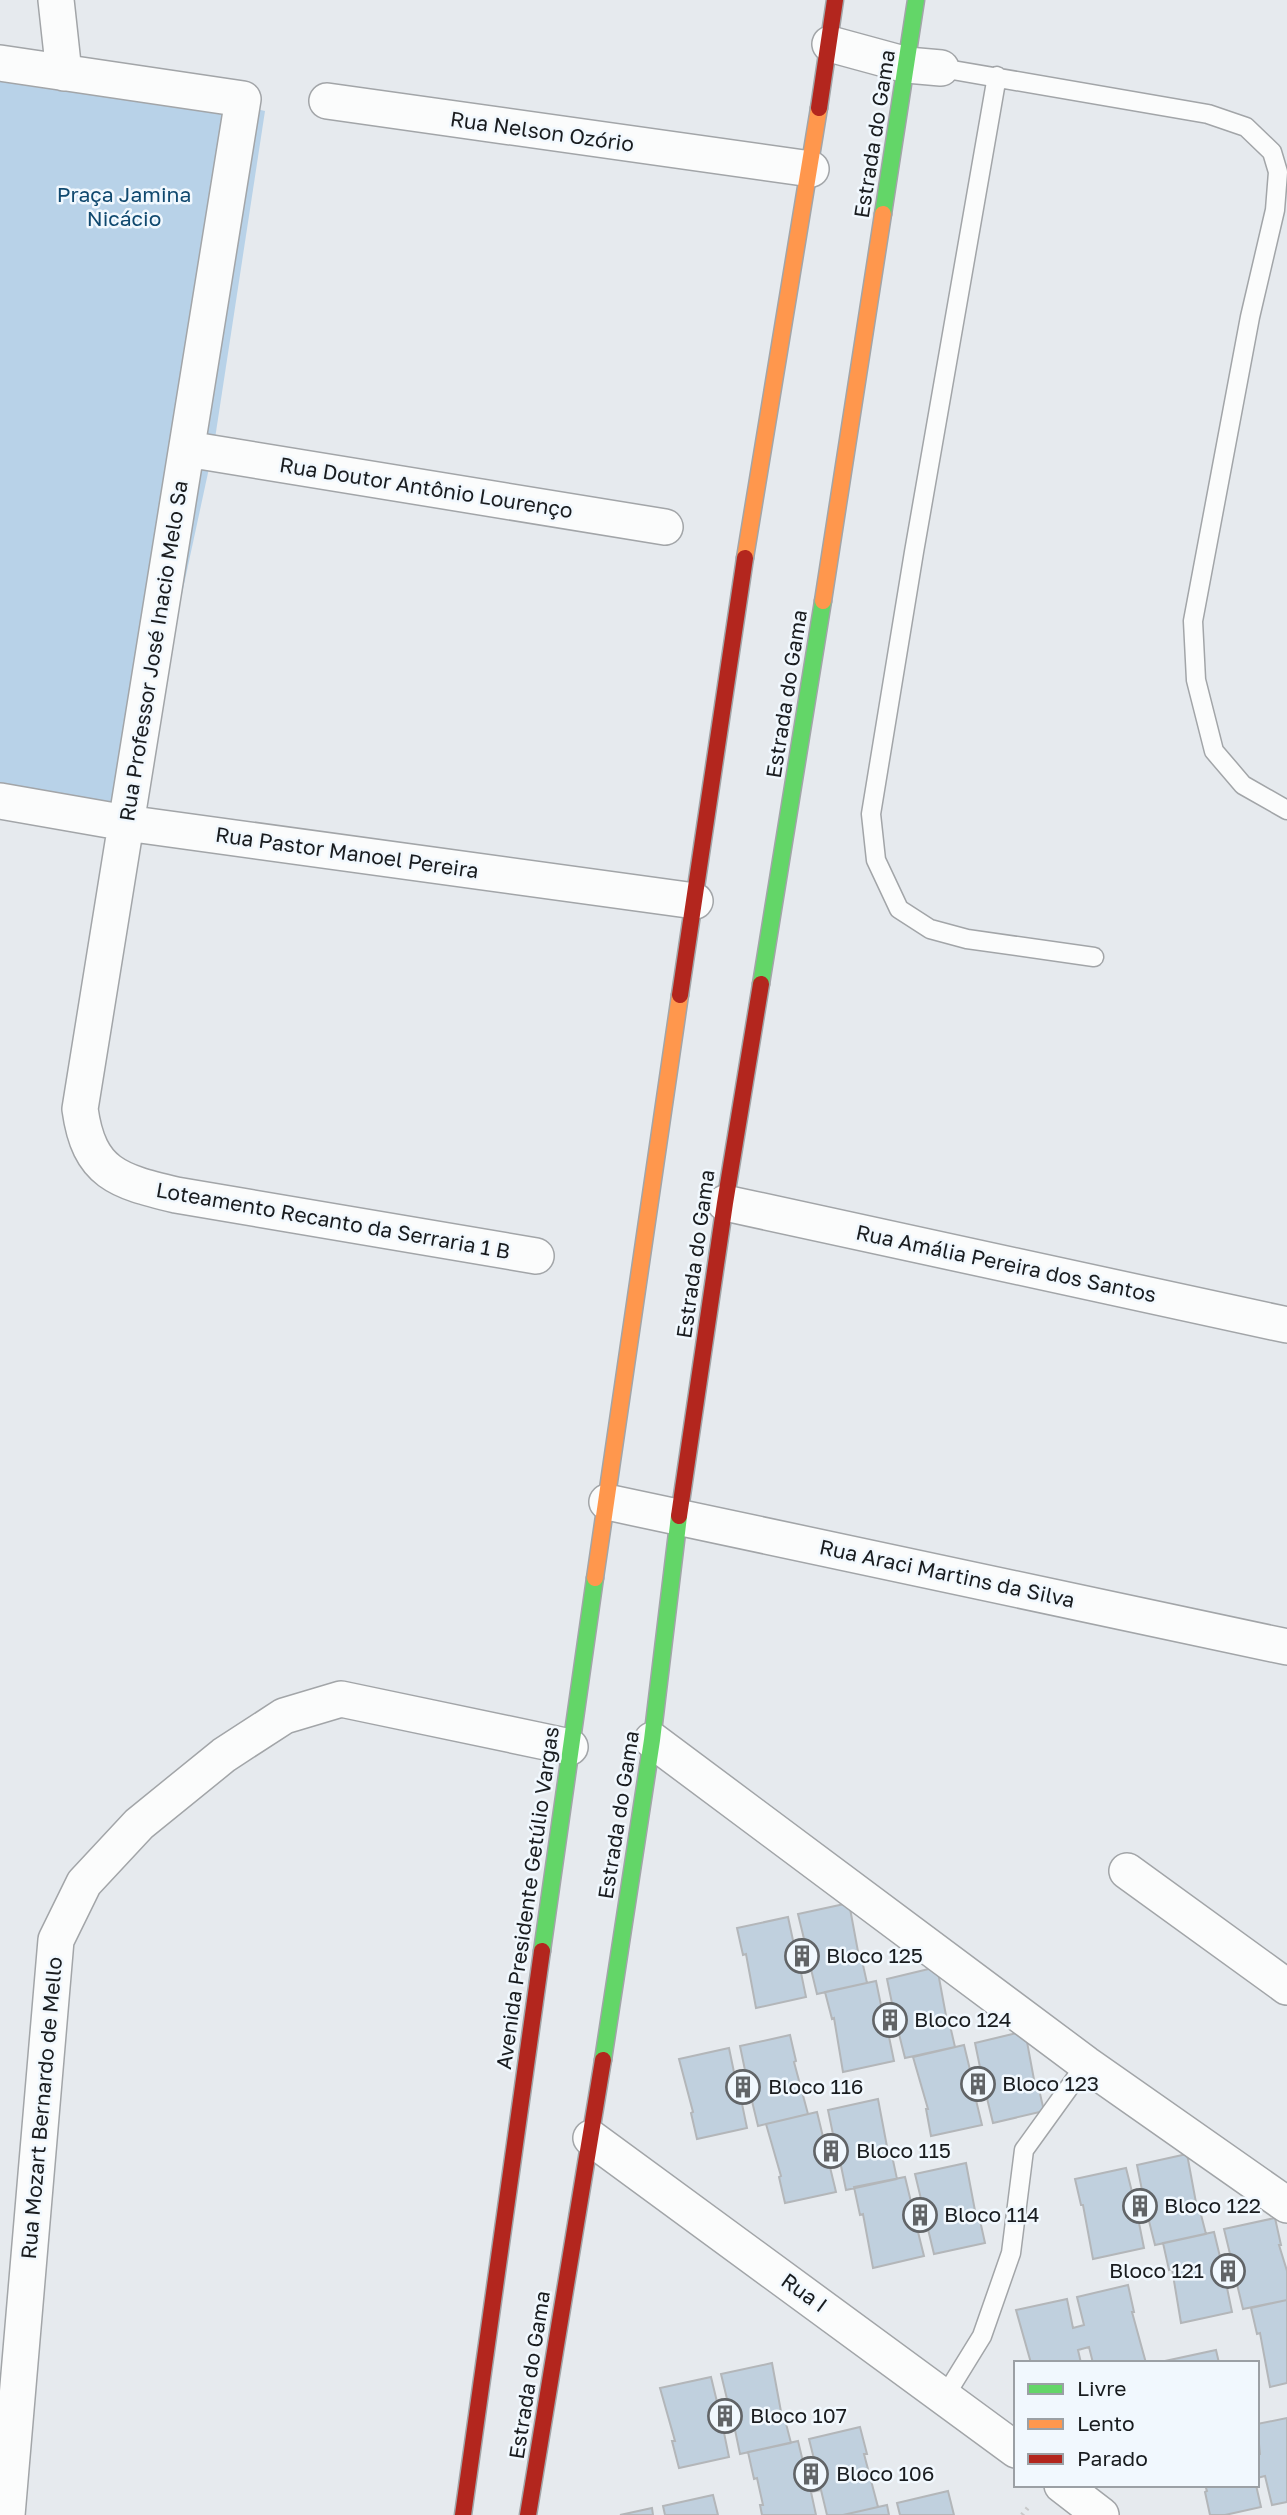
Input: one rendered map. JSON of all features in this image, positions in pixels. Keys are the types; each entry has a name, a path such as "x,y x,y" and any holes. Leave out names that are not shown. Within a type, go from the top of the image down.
{"street":[{"path":"0,63 64,73 56,0"},
{"path":"695,901 746,550 811,169 835,0"},
{"name":"Estrada do Gama","path":"528,2515 591,2138 652,1740 679,1517 724,1203 804,723 924,67 916,0"},
{"path":"830,44 924,67"},
{"name":"Rua Professor José Inacio Melo Sa","path":"64,73 243,99 80,1109 83,1133 92,1153 108,1171 130,1184"},
{"name":"Rua Nelson Ozório","path":"327,101 811,169"},
{"name":"Rua Doutor Antônio Lourenço","path":"187,449 665,527"},
{"name":"Rua Pastor Manoel Pereira","path":"0,802 126,823 695,901"},
{"name":"Avenida Presidente Getúlio Vargas","path":"463,2515 570,1746 695,901"},
{"name":"Loteamento Recanto da Serraria 1 B","path":"130,1184 176,1195 536,1256"},
{"name":"Rua Amália Pereira dos Santos","path":"724,1203 1287,1325"},
{"name":"Rua Araci Martins da Silva","path":"607,1502 1287,1647"},
{"name":"Rua Mozart Bernardo de Mello","path":"7,2515 56,1940 84,1883 139,1824 224,1755 284,1716 341,1699 570,1746"},
{"path":"652,1740 1086,2064 1287,2204"},
{"path":"1127,1871 1283,1975"},
{"name":"Rua I","path":"591,2138 1014,2448"},
{"path":"1065,2487 1101,2515"}],"lane":[{"path":"924,67 997,76 1208,114 1247,127 1272,152 1278,172 1275,210 1250,317 1193,621 1196,680 1214,751 1243,785 1287,810"},
{"path":"997,76 871,814 876,860 900,909 930,929 967,939 1094,957"},
{"path":"946,2396 982,2336 1011,2253 1024,2150 1086,2064"}],"green space":[{"name":"Praça Jamina Nicácio","path":"0,52 265,111 214,445 133,821 0,796"}],"building":[{"name":"Bloco 125","path":"849,1903 867,1983 817,1994 810,1965 800,1968 806,1997 756,2008 746,1954 743,1955 737,1928 788,1917 794,1945 805,1943 798,1914"},
{"name":"Bloco 124","path":"937,1967 955,2047 905,2058 898,2030 888,2032 894,2061 843,2072 834,2018 832,2019 825,1992 876,1981 882,2010 893,2008 887,1979"},
{"name":"Bloco 123","path":"1025,2031 1035,2085 1038,2085 1044,2111 993,2123 986,2094 975,2096 982,2125 931,2136 928,2109 913,2057 964,2045 971,2074 981,2072 975,2043"},
{"name":"Bloco 116","path":"790,2035 808,2114 758,2126 751,2097 741,2099 747,2128 697,2139 679,2059 729,2048 735,2077 746,2075 740,2046"},
{"name":"Bloco 115","path":"878,2099 888,2152 891,2151 897,2179 846,2190 840,2161 829,2163 836,2192 785,2203 779,2177 781,2176 766,2124 817,2112 824,2141 834,2139 828,2110"},
{"name":"Bloco 122","path":"1187,2154 1197,2208 1199,2207 1206,2234 1155,2245 1148,2217 1138,2218 1144,2248 1093,2259 1075,2179 1126,2168 1133,2196 1143,2195 1137,2165"},
{"name":"Bloco 114","path":"966,2163 976,2216 979,2216 985,2243 934,2254 927,2225 917,2228 924,2256 873,2268 863,2214 860,2215 854,2187 905,2177 912,2206 922,2203 915,2174"},
{"name":"Bloco 121","path":"1275,2218 1287,2271 1287,2300 1243,2309 1236,2280 1226,2283 1232,2312 1181,2323 1172,2269 1169,2270 1163,2243 1214,2232 1221,2261 1231,2258 1224,2229"},
{"path":"1128,2285 1132,2312 1145,2361 1092,2361 1089,2347 1078,2350 1081,2361 1030,2361 1016,2310 1067,2299 1073,2328 1084,2325 1077,2297"},
{"path":"1287,2300 1287,2383 1270,2387 1260,2333 1257,2334 1251,2308"},
{"path":"1216,2350 1219,2361 1165,2361"},
{"name":"Bloco 107","path":"772,2363 782,2417 784,2416 791,2443 740,2454 734,2425 723,2428 729,2457 679,2468 672,2441 675,2441 660,2388 711,2377 718,2406 728,2403 721,2374"},
{"path":"1287,2418 1287,2502 1272,2505 1265,2476 1259,2478 1259,2424"},
{"name":"Bloco 106","path":"860,2427 878,2507 843,2515 827,2515 821,2490 811,2492 816,2515 762,2515 760,2505 763,2505 757,2478 754,2479 748,2452 798,2441 805,2470 816,2467 809,2439"},
{"path":"1206,2487 1256,2487 1261,2507 1225,2515 1210,2515 1205,2492"},
{"path":"948,2491 954,2515 900,2515 897,2503"},
{"path":"713,2495 718,2515 665,2515 663,2506"},
{"path":"887,2505 889,2515 843,2515 878,2507"},
{"path":"652,2508 653,2515 620,2515"}],"traffic: fast":[{"path":"883,214 916,0"},
{"path":"761,984 823,601"},
{"path":"603,2060 652,1740 679,1516"},
{"path":"542,1951 595,1578"}],"traffic: slow":[{"path":"745,558 819,108"},
{"path":"823,601 883,214"},
{"path":"595,1578 680,995"}],"traffic: jam":[{"path":"819,108 835,0"},
{"path":"680,995 745,558"},
{"path":"679,1516 725,1203 761,984"},
{"path":"463,2515 542,1951"},
{"path":"528,2515 603,2060"}],"place":[{"name":"Bloco 125","path":"802,1956"},
{"name":"Bloco 124","path":"890,2020"},
{"name":"Bloco 123","path":"978,2084"},
{"name":"Bloco 116","path":"743,2087"},
{"name":"Bloco 115","path":"831,2151"},
{"name":"Bloco 122","path":"1140,2206"},
{"name":"Bloco 114","path":"920,2215"},
{"name":"Bloco 121","path":"1228,2271"},
{"name":"Bloco 107","path":"725,2416"},
{"name":"Bloco 106","path":"811,2474"}]}
